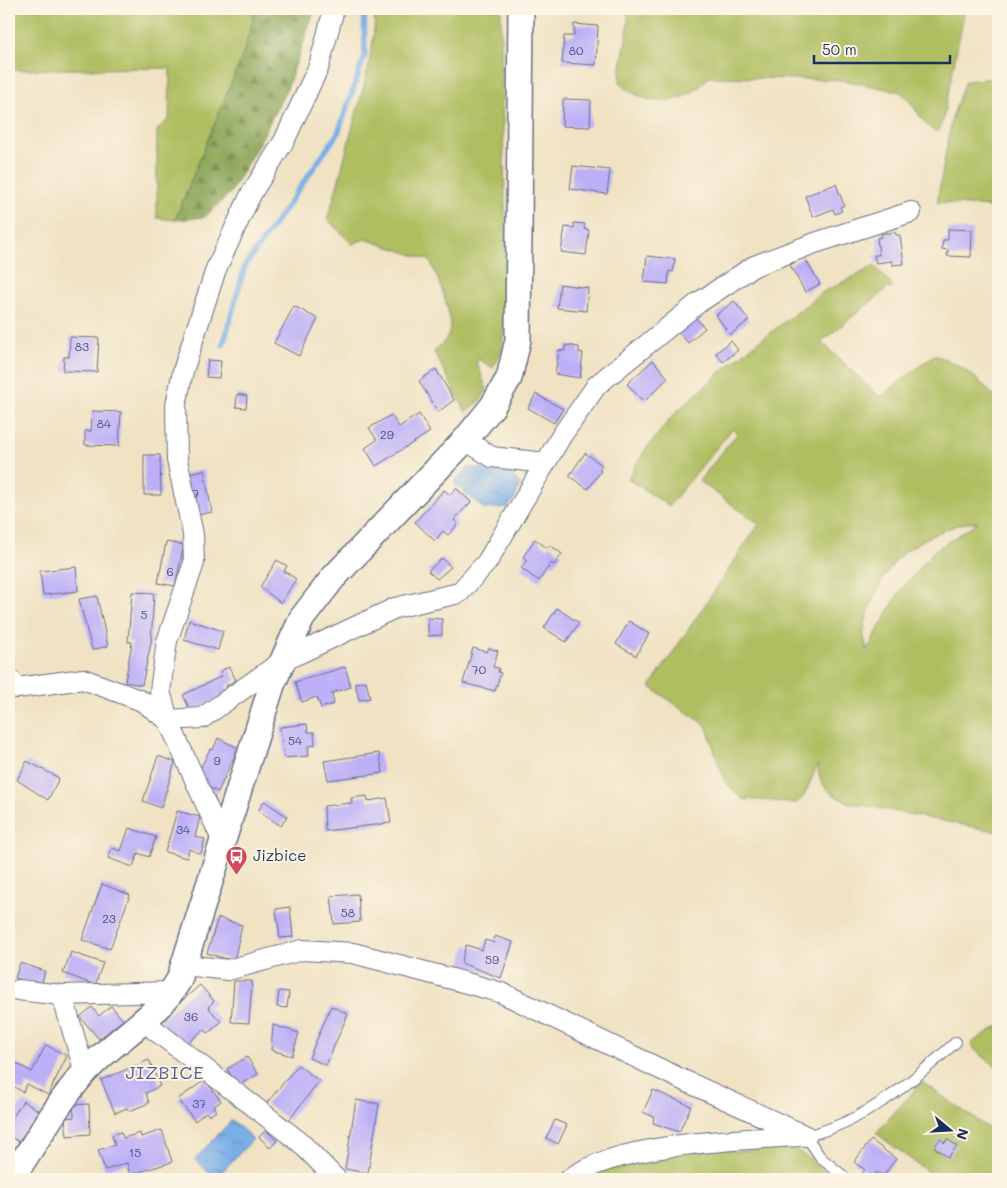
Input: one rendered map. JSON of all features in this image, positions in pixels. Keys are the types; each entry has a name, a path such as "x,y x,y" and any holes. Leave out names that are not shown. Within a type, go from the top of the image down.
{"street":[{"path":"222,840 168,720 160,691 167,641 194,563 193,534 177,460 176,404 183,371 216,269 251,194 284,141 320,66 334,9"},
{"path":"11,1179 85,1073 171,992 185,965 222,840 281,662 302,618 329,583 465,440 504,389 515,358 518,340 521,9"},
{"path":"9,678 17,688 83,679 142,701 168,720 202,718 281,662 394,608 458,593 487,562 545,463 597,385 698,303 754,266 814,242 911,212"},
{"path":"465,440 492,457 545,463"},
{"path":"185,965 228,970 302,950 353,953 456,980 502,993 683,1080 806,1136"},
{"path":"18,990 62,995 171,992"},
{"path":"62,995 85,1073"},
{"path":"142,1020 301,1144 336,1179"},
{"path":"570,1179 579,1172 626,1154 685,1145 806,1136"}],"lane":[{"path":"847,1179 821,1158 806,1136 846,1123 873,1109 919,1076 956,1042"}],"green space":[{"path":"9,9 255,9 245,49 175,220 157,218 157,130 169,119 170,68 9,70"},
{"path":"255,9 315,9 287,88 260,141 230,193 205,217 175,220 245,49"},
{"path":"375,9 501,9 506,265 502,351 493,368 480,360 476,361 487,390 480,401 466,412 434,352 448,337 450,319 444,297 429,260 365,239 352,244 327,219 367,72 373,41"},
{"path":"627,9 965,9 943,120 939,131 934,131 924,122 910,101 900,92 843,80 709,77 699,87 678,99 654,101 642,98 620,83 628,25"},
{"path":"998,78 998,208 937,202 952,118 965,81"},
{"path":"875,266 893,287 888,288 821,342 880,397 934,355 962,367 998,400 998,832 847,802 835,796 822,783 818,764 804,796 797,803 743,799 725,782 706,725 650,687 759,524 699,481 737,434 732,429 669,506 628,479 645,450 676,412 730,364 823,292","holes":["978,522 934,551 899,592 867,650 864,633 869,610 891,566 906,551 920,542 961,524"]},
{"path":"998,1026 998,1068 975,1050 971,1043"},
{"path":"922,1082 998,1135 998,1179 937,1179 876,1133"},
{"path":"779,1147 788,1148 806,1156 833,1179 604,1179 592,1172 623,1163 719,1148 745,1151"}],"water":[{"path":"469,467 511,474 520,484 514,500 508,507 484,509 454,483"},
{"path":"232,1120 253,1139 215,1179 195,1159"}],"building":[{"path":"574,24 598,26 596,65 562,63 564,36 574,36"},
{"path":"563,99 591,100 590,127 562,126"},
{"path":"573,166 610,170 607,194 570,189"},
{"path":"836,184 844,205 840,207 842,211 835,214 833,209 813,217 805,196"},
{"path":"574,223 585,224 584,229 589,230 586,255 561,252 565,227 574,228"},
{"path":"948,229 972,230 971,257 947,256 948,250 942,249 943,240 948,240"},
{"path":"895,232 896,235 900,235 904,264 892,265 892,261 876,263 874,255 879,255 877,238 881,237 881,234"},
{"path":"647,256 675,259 673,272 669,271 668,284 644,282"},
{"path":"804,257 820,284 805,292 790,265"},
{"path":"560,284 588,288 586,311 557,308"},
{"path":"734,301 749,320 730,335 716,315"},
{"path":"294,306 318,319 299,356 274,343"},
{"path":"693,315 705,328 688,343 676,330"},
{"path":"70,337 99,338 97,372 63,371 64,357 69,357"},
{"path":"731,341 738,350 723,362 716,353"},
{"path":"566,345 579,347 579,352 583,353 580,378 555,374 559,350 565,351"},
{"path":"208,360 221,361 219,378 206,377"},
{"path":"653,360 668,378 644,402 627,384"},
{"path":"436,369 454,400 438,412 419,381"},
{"path":"237,394 247,396 246,408 236,407"},
{"path":"536,394 563,409 554,423 528,408"},
{"path":"92,411 121,412 119,446 85,445 85,431 91,431"},
{"path":"419,414 430,432 376,466 365,448 377,440 369,428 391,415 399,427"},
{"path":"585,453 602,465 599,469 601,471 588,489 569,476"},
{"path":"144,455 160,455 161,495 144,495"},
{"path":"204,470 212,512 192,516 184,474"},
{"path":"456,488 471,502 454,520 458,524 448,535 443,531 435,541 415,522 444,490 450,495"},
{"path":"535,539 547,548 550,545 562,554 554,565 551,563 539,581 521,568 527,560 523,557"},
{"path":"166,542 184,545 175,586 158,583"},
{"path":"442,558 451,567 437,579 428,571"},
{"path":"277,560 287,566 284,571 296,579 281,603 260,587"},
{"path":"76,567 78,591 43,595 40,571"},
{"path":"132,592 154,593 151,643 142,685 125,682 132,642 128,642"},
{"path":"97,596 108,646 92,650 79,599"},
{"path":"557,608 579,623 566,642 544,628"},
{"path":"428,618 442,619 442,635 428,636"},
{"path":"189,620 223,631 218,650 184,640"},
{"path":"629,621 649,634 636,656 616,644"},
{"path":"473,648 487,652 489,648 498,651 493,667 499,668 498,672 501,673 495,691 463,683"},
{"path":"229,667 236,680 226,686 230,693 191,712 183,695 222,676 220,671"},
{"path":"345,667 351,687 332,693 334,704 321,708 317,697 302,702 295,682"},
{"path":"366,681 370,698 359,700 355,683"},
{"path":"307,724 308,732 314,732 315,745 308,746 309,756 284,758 280,727"},
{"path":"218,738 238,748 218,792 198,782 198,773 210,749 213,750"},
{"path":"379,753 383,773 328,780 324,761"},
{"path":"158,756 175,762 161,808 143,801"},
{"path":"27,761 59,778 48,800 17,780"},
{"path":"367,796 368,801 387,798 391,823 325,831 324,806 352,803 351,798"},
{"path":"264,801 287,816 281,826 258,811"},
{"path":"177,811 200,817 195,837 205,839 201,854 189,849 187,858 165,852"},
{"path":"129,828 156,837 149,857 138,853 133,867 108,858 112,848 121,851"},
{"path":"102,884 130,895 110,949 82,940"},
{"path":"358,894 360,922 334,924 331,896"},
{"path":"290,907 293,937 280,938 276,909"},
{"path":"218,918 242,925 234,961 207,953"},
{"path":"495,936 513,942 501,978 461,963 466,945 482,950 485,940 494,943"},
{"path":"71,952 103,963 95,985 63,973"},
{"path":"20,963 45,971 41,986 15,978"},
{"path":"234,981 252,981 249,1023 231,1022"},
{"path":"200,985 214,1001 208,1007 221,1022 208,1033 204,1029 187,1044 179,1035 176,1038 160,1020"},
{"path":"279,991 289,992 287,1008 277,1007"},
{"path":"111,1006 123,1020 99,1039 80,1017 92,1007 99,1016"},
{"path":"331,1006 348,1014 326,1065 309,1058"},
{"path":"273,1025 299,1033 292,1056 271,1050"},
{"path":"46,1045 67,1056 48,1095 27,1084 23,1092 9,1084 9,1072 14,1062 32,1072"},
{"path":"247,1057 258,1074 238,1086 227,1069"},
{"path":"149,1060 160,1086 146,1093 149,1103 129,1111 127,1108 115,1113 101,1080"},
{"path":"298,1065 319,1081 289,1120 266,1104"},
{"path":"205,1080 221,1101 213,1107 216,1111 209,1116 206,1112 195,1121 178,1099"},
{"path":"653,1090 691,1106 679,1132 653,1123 654,1117 643,1112"},
{"path":"356,1100 379,1104 368,1173 345,1169"},
{"path":"23,1101 42,1113 23,1144 9,1136 9,1123"},
{"path":"89,1104 90,1134 67,1136 65,1118 74,1117 73,1105"},
{"path":"555,1120 567,1125 558,1144 546,1138"},
{"path":"162,1130 172,1162 130,1175 127,1163 105,1170 98,1150 115,1145 112,1135 121,1132 123,1138 140,1133 141,1137"},
{"path":"266,1130 277,1141 270,1148 259,1137"},
{"path":"940,1139 945,1143 947,1139 957,1146 948,1157 934,1147"},
{"path":"871,1140 896,1159 883,1176 877,1172 870,1179 862,1173 865,1170 854,1162"}],"waterway":[{"path":"223,345 245,266 338,133 365,55 364,9"}],"place":[{"name":"Jizbice","path":"237,875"}],"district":[{"name":"JIZBICE","path":"165,1073"}]}
